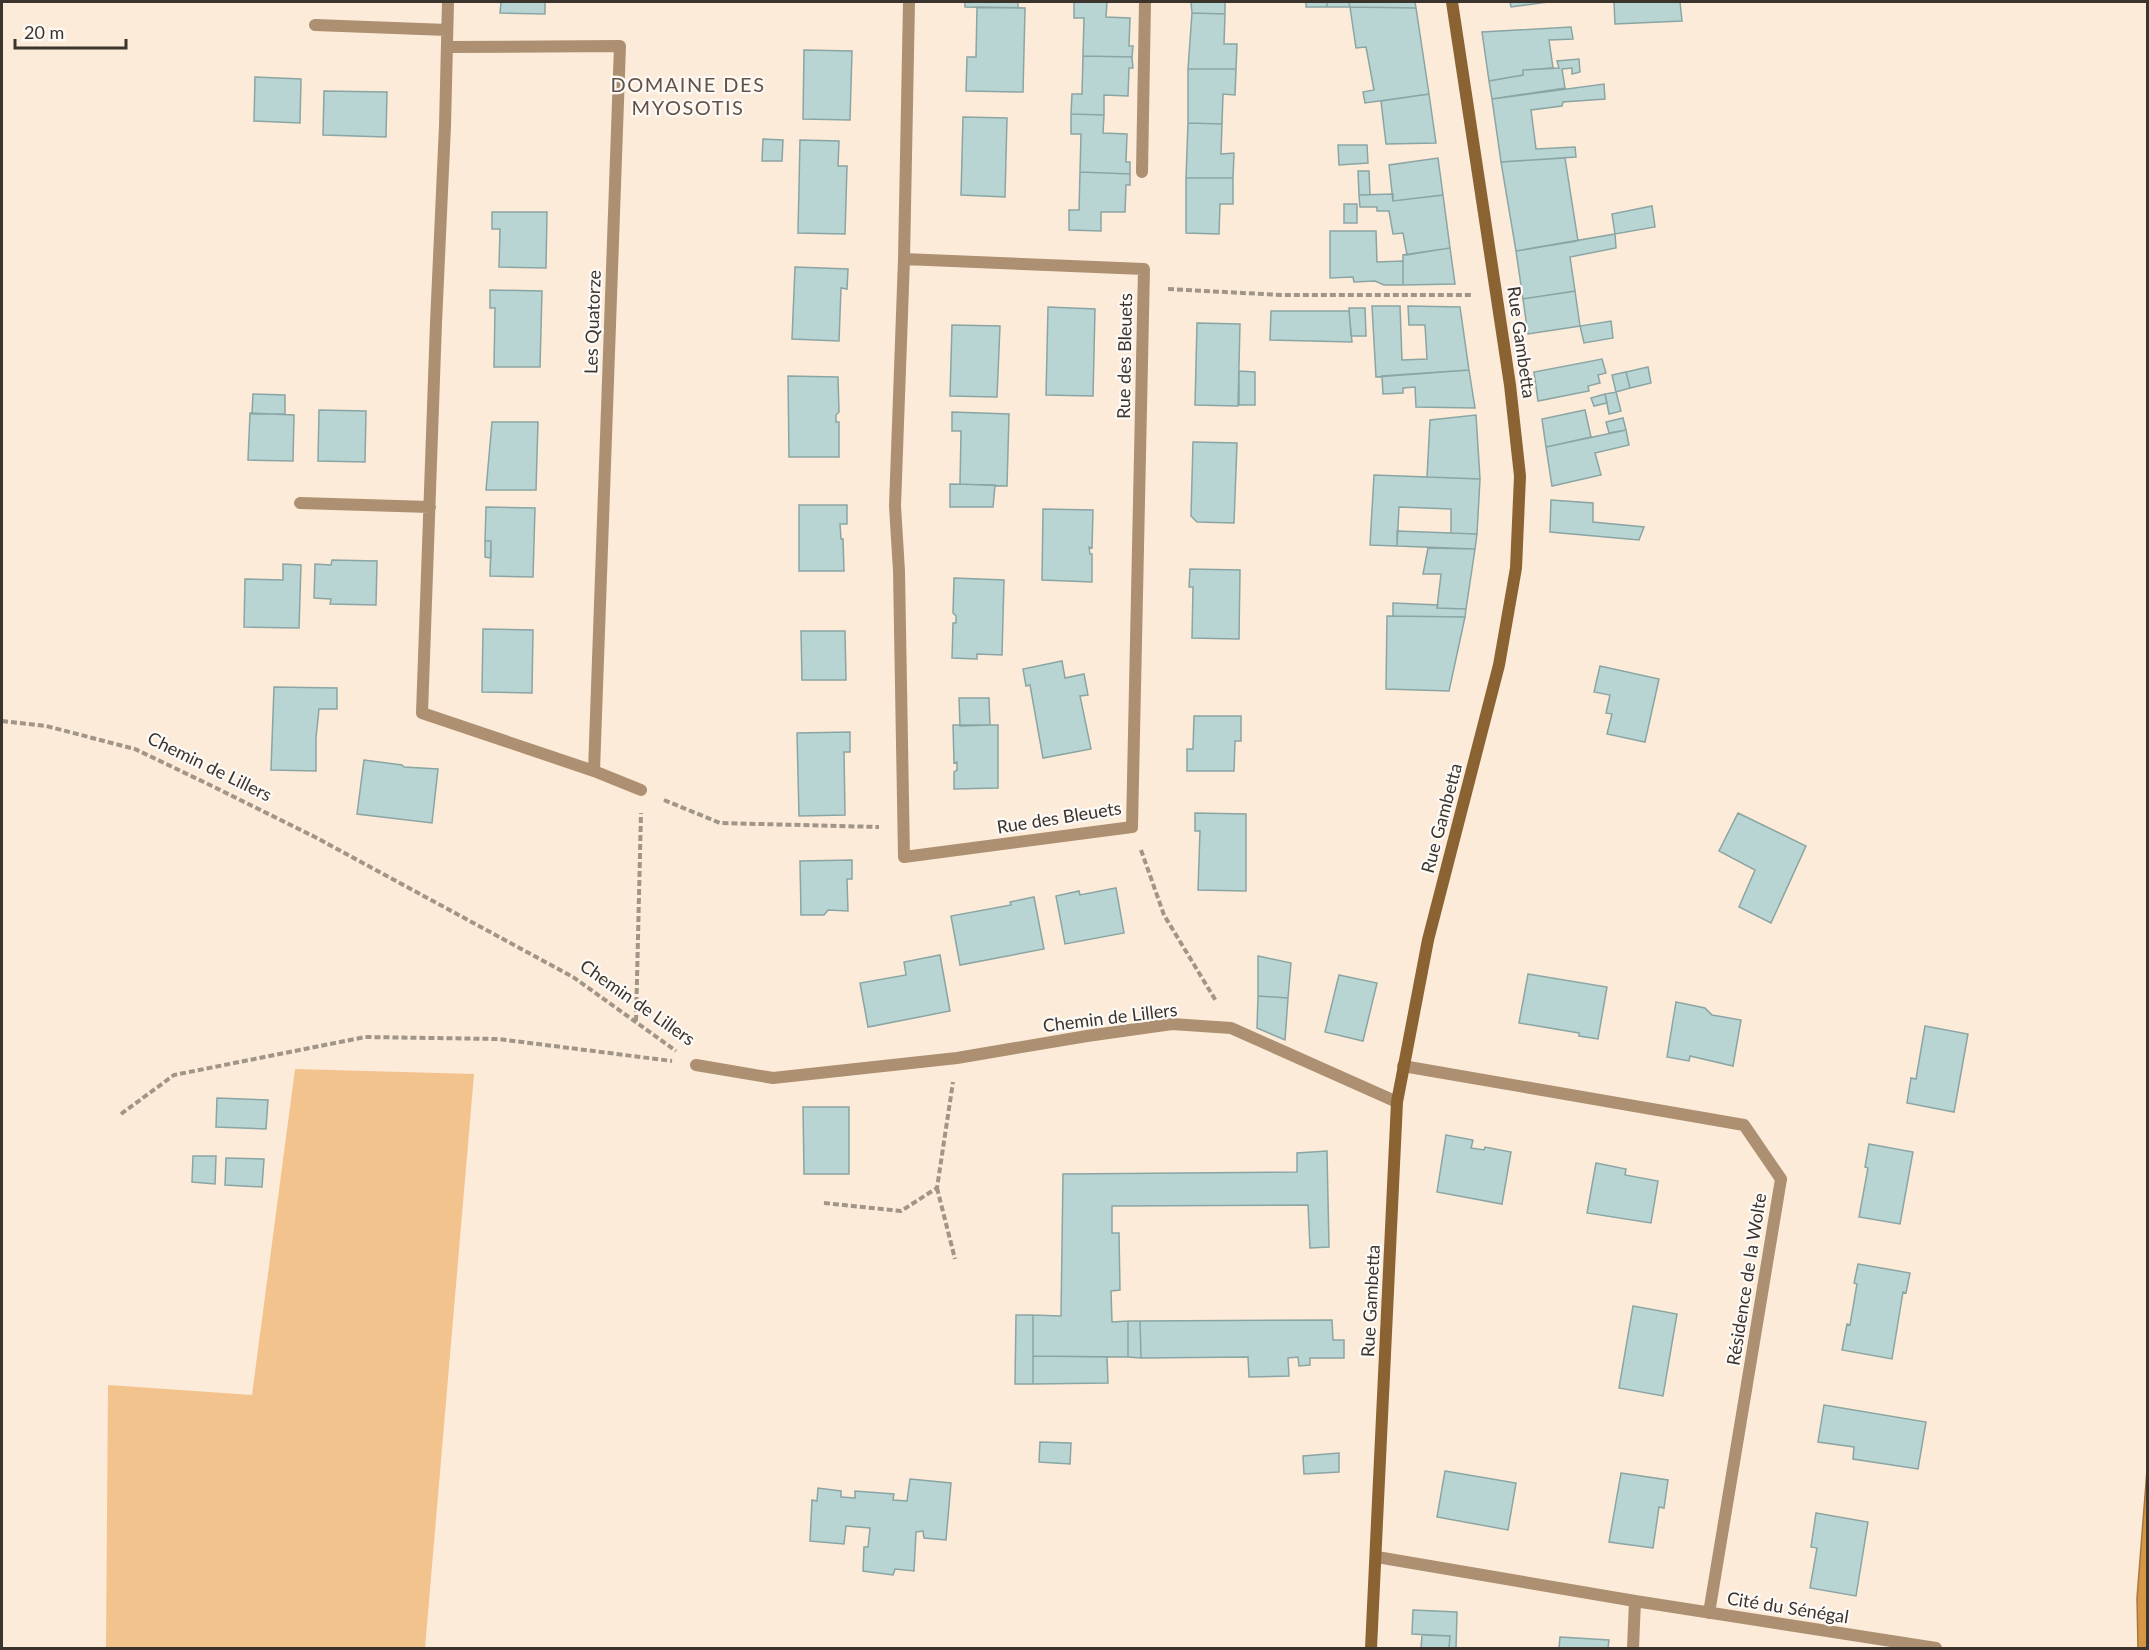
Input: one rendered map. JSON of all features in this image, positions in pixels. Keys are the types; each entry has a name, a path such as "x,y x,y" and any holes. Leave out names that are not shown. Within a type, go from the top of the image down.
{"main road":[{"name":"Rue Gambetta","path":"1371,1648 1397,1102 1428,940 1499,665 1516,568 1520,476 1497,295 1452,2"}],"street":[{"path":"448,2 422,713 594,771 641,790"},
{"name":"Rue des Bleuets","path":"904,259 1144,269 1132,827 904,857 899,571 895,506 904,259 909,2"},
{"path":"1142,172 1145,2"},
{"path":"315,25 447,30"},
{"name":"Les Quatorze","path":"447,47 620,46 594,771"},
{"path":"300,503 430,507"},
{"name":"Chemin de Lillers","path":"696,1065 773,1078 957,1058 1172,1024 1232,1028 1397,1102"},
{"name":"Résidence de la Wolte","path":"1403,1066 1744,1125 1781,1179 1709,1613"},
{"name":"Cité du Sénégal","path":"1377,1557 1635,1601 1936,1648"},
{"path":"1633,1648 1635,1601"}],"path":[{"path":"1143,288 1281,295 1497,295"},
{"name":"Chemin de Lillers","path":"2,721 46,726 135,749 315,837 573,977 696,1065"},
{"path":"636,1022 641,790 720,823 904,828"},
{"path":"1132,827 1164,915 1232,1028"},
{"path":"121,1114 174,1075 365,1037 498,1038 696,1065"},
{"path":"955,1259 937,1188 957,1058"},
{"path":"824,1203 901,1211 937,1188"}],"shaded area":[{"path":"295,1069 474,1074 425,1648 106,1648 108,1385 252,1395"},
{"path":"2147,1470 2147,1648 2138,1648 2137,1598"}],"building":[{"path":"501,2 545,2 545,14 500,13"},
{"path":"965,2 1018,2 1018,8 965,7"},
{"path":"1074,2 1107,2 1106,17 1130,18 1129,46 1133,46 1132,57 1083,56 1084,18 1074,18"},
{"path":"1191,2 1225,2 1225,14 1192,13"},
{"path":"1306,2 1327,2 1327,7 1306,7"},
{"path":"1327,2 1349,2 1350,7 1327,7"},
{"path":"1349,2 1415,2 1416,8 1350,7"},
{"path":"1510,2 1548,2 1511,7"},
{"path":"1614,2 1680,2 1682,21 1615,24"},
{"path":"977,7 1025,8 1023,92 966,91 967,57 976,57"},
{"path":"1350,7 1416,8 1429,94 1365,103 1363,92 1374,90 1366,47 1356,48"},
{"path":"1192,13 1225,14 1224,44 1237,44 1236,69 1188,69"},
{"path":"1571,27 1573,39 1549,40 1553,68 1523,70 1523,75 1489,81 1482,32"},
{"path":"804,50 852,51 850,120 803,119"},
{"path":"1083,56 1132,57 1133,68 1129,68 1128,96 1104,95 1104,115 1071,114 1072,94 1082,94"},
{"path":"1579,59 1580,72 1572,74 1572,68 1562,69 1565,88 1492,99 1489,81 1523,75 1523,70 1559,68 1557,61"},
{"path":"1188,69 1236,69 1235,95 1223,94 1222,124 1188,123"},
{"path":"255,77 301,79 300,123 254,121"},
{"path":"1604,84 1605,99 1563,102 1562,106 1531,110 1536,149 1575,147 1576,157 1501,162 1492,99"},
{"path":"324,91 387,92 386,137 323,135"},
{"path":"1429,94 1436,143 1386,144 1381,101"},
{"path":"1071,114 1104,115 1103,133 1127,134 1126,162 1130,162 1130,174 1080,172 1081,134 1071,134"},
{"path":"963,117 1007,118 1005,197 961,195"},
{"path":"1188,123 1222,124 1221,154 1234,153 1233,178 1186,178"},
{"path":"763,139 783,140 782,161 762,161"},
{"path":"800,140 839,141 838,166 847,166 845,234 798,233"},
{"path":"1338,145 1367,145 1368,163 1339,165"},
{"path":"1438,158 1443,195 1393,201 1389,165"},
{"path":"1565,158 1578,241 1516,251 1501,162"},
{"path":"1358,171 1369,171 1370,195 1359,195"},
{"path":"1080,172 1130,174 1130,185 1126,185 1125,212 1101,212 1101,231 1069,230 1069,210 1079,210"},
{"path":"1186,178 1233,178 1233,204 1220,204 1219,234 1186,233"},
{"path":"1393,194 1393,201 1443,195 1450,248 1407,255 1403,233 1393,234 1389,211 1377,211 1377,207 1360,207 1359,195"},
{"path":"1344,204 1357,204 1357,223 1344,223"},
{"path":"1652,206 1655,227 1615,234 1612,214"},
{"path":"492,212 547,212 546,268 499,267 500,229 492,229"},
{"path":"1330,231 1376,231 1377,262 1403,261 1403,285 1384,285 1375,281 1354,282 1353,277 1330,278"},
{"path":"1615,234 1616,248 1570,257 1575,291 1523,299 1516,251"},
{"path":"1450,248 1455,284 1403,285 1403,255"},
{"path":"795,267 848,269 847,289 841,288 839,341 792,339"},
{"path":"490,290 542,291 540,367 494,367 495,308 490,308"},
{"path":"1575,291 1580,326 1528,334 1523,299"},
{"path":"1372,306 1400,306 1402,360 1427,359 1425,325 1409,325 1408,306 1460,307 1469,370 1376,377"},
{"path":"1048,307 1095,309 1093,396 1046,395"},
{"path":"1349,308 1365,308 1366,336 1351,336"},
{"path":"1271,311 1349,311 1352,342 1270,340"},
{"path":"1611,321 1613,338 1584,343 1580,326"},
{"path":"1197,323 1240,324 1238,406 1195,405"},
{"path":"952,325 1000,326 997,397 950,396"},
{"path":"1602,359 1606,373 1598,375 1600,383 1588,386 1589,391 1538,401 1534,372"},
{"path":"1648,367 1651,383 1630,388 1626,372"},
{"path":"1469,370 1475,408 1416,407 1415,387 1403,388 1403,393 1383,394 1382,376"},
{"path":"1239,371 1255,372 1255,405 1239,405"},
{"path":"1626,372 1630,388 1616,392 1612,375"},
{"path":"788,376 838,377 839,412 836,415 836,422 839,422 839,457 789,457"},
{"path":"1616,392 1621,411 1609,414 1605,394"},
{"path":"253,394 285,395 285,414 252,414"},
{"path":"1605,394 1607,403 1594,406 1591,398"},
{"path":"319,410 366,411 365,462 318,461"},
{"path":"1585,410 1591,437 1546,447 1542,419"},
{"path":"952,412 1009,414 1007,486 960,484 961,431 952,431"},
{"path":"250,413 294,415 293,461 248,460"},
{"path":"1476,415 1480,479 1427,477 1430,420"},
{"path":"1623,418 1626,430 1609,433 1606,422"},
{"path":"492,422 538,422 536,490 486,490"},
{"path":"1626,430 1629,445 1595,453 1601,475 1552,486 1546,447"},
{"path":"1193,442 1237,443 1234,523 1197,522 1191,516"},
{"path":"1374,475 1480,479 1477,534 1451,533 1451,509 1399,507 1397,546 1370,545"},
{"path":"950,484 995,485 993,507 950,507"},
{"path":"1551,500 1593,503 1593,522 1644,527 1639,540 1550,532"},
{"path":"799,505 847,505 847,524 840,524 844,571 799,571"},
{"path":"486,507 535,508 533,577 490,576 491,541 485,541"},
{"path":"1043,509 1093,510 1092,548 1089,547 1090,554 1092,554 1092,582 1042,580"},
{"path":"1397,531 1477,534 1475,549 1397,546"},
{"path":"485,541 491,541 491,558 485,557"},
{"path":"1428,548 1475,549 1466,609 1437,608 1441,574 1423,574"},
{"path":"332,560 377,561 376,605 330,604 331,599 314,598 315,564 331,565"},
{"path":"283,564 301,565 299,628 244,627 245,579 283,580"},
{"path":"1190,569 1240,570 1239,639 1192,638 1193,587 1189,587"},
{"path":"954,578 1004,580 1002,655 977,654 977,659 952,658 953,623 956,623 956,616 953,613"},
{"path":"1393,603 1466,609 1465,617 1393,616"},
{"path":"1387,616 1465,617 1449,691 1386,689"},
{"path":"483,629 533,630 532,693 482,692"},
{"path":"801,631 845,631 846,680 802,680"},
{"path":"1062,661 1065,678 1084,674 1088,695 1080,696 1091,749 1043,758 1030,685 1026,686 1023,669"},
{"path":"1600,666 1659,679 1645,742 1607,734 1612,714 1606,713 1610,695 1594,692"},
{"path":"274,687 337,688 337,709 319,709 316,771 271,770"},
{"path":"959,698 989,698 990,725 960,726"},
{"path":"1194,716 1241,716 1241,741 1235,741 1234,771 1187,771 1187,749 1193,749"},
{"path":"953,725 998,725 998,788 954,789 954,772 957,770 957,762 954,763"},
{"path":"850,732 850,752 844,752 845,815 799,816 797,733"},
{"path":"364,760 404,767 438,769 432,823 357,814"},
{"path":"1195,813 1246,814 1246,891 1198,890 1200,831 1195,831"},
{"path":"1738,813 1806,846 1771,923 1739,907 1755,870 1719,851"},
{"path":"852,860 852,879 847,879 848,911 828,910 824,915 801,915 800,861"},
{"path":"1116,888 1124,933 1065,944 1056,896 1079,891 1080,895"},
{"path":"1034,897 1044,949 960,965 951,916 1011,905 1010,902"},
{"path":"940,955 950,1011 868,1027 860,983 906,975 904,962"},
{"path":"1258,956 1291,963 1288,998 1258,996"},
{"path":"1528,974 1607,987 1598,1039 1579,1036 1579,1033 1519,1023"},
{"path":"1339,975 1377,983 1363,1041 1325,1032"},
{"path":"1258,996 1288,998 1285,1040 1257,1028"},
{"path":"1676,1002 1705,1008 1712,1015 1741,1020 1733,1066 1690,1056 1689,1061 1667,1057"},
{"path":"1925,1026 1968,1034 1954,1112 1907,1103 1911,1078 1916,1079"},
{"path":"217,1098 268,1100 266,1129 216,1127"},
{"path":"803,1107 849,1107 849,1174 804,1174"},
{"path":"1446,1135 1473,1140 1471,1148 1484,1150 1485,1147 1511,1152 1502,1204 1437,1192"},
{"path":"1869,1144 1913,1152 1900,1224 1859,1217 1868,1168 1865,1167"},
{"path":"1327,1151 1329,1247 1310,1248 1308,1205 1112,1206 1112,1233 1119,1233 1120,1290 1111,1291 1112,1322 1128,1321 1128,1357 1033,1356 1033,1315 1061,1316 1063,1174 1297,1172 1297,1153"},
{"path":"193,1156 216,1156 215,1184 192,1182"},
{"path":"226,1158 264,1159 262,1187 225,1185"},
{"path":"1596,1163 1626,1169 1625,1175 1658,1181 1651,1223 1587,1213"},
{"path":"1858,1264 1910,1273 1906,1293 1903,1292 1892,1359 1842,1350 1847,1324 1850,1325"},
{"path":"1633,1306 1677,1314 1663,1396 1619,1388"},
{"path":"1016,1315 1033,1315 1033,1384 1015,1384"},
{"path":"1332,1320 1333,1340 1344,1340 1344,1358 1310,1358 1310,1365 1299,1366 1298,1357 1288,1358 1289,1376 1249,1377 1248,1357 1141,1358 1140,1321"},
{"path":"1128,1321 1140,1321 1141,1358 1128,1357"},
{"path":"1033,1356 1107,1357 1108,1383 1033,1384"},
{"path":"1824,1405 1926,1422 1918,1469 1853,1459 1854,1447 1818,1442"},
{"path":"1040,1442 1071,1443 1070,1464 1039,1462"},
{"path":"1339,1453 1339,1472 1304,1474 1303,1456"},
{"path":"1445,1471 1516,1483 1508,1530 1437,1517"},
{"path":"1621,1473 1668,1480 1664,1508 1659,1507 1653,1548 1609,1542"},
{"path":"910,1479 951,1483 946,1540 924,1538 923,1531 916,1532 914,1571 895,1569 893,1575 863,1571 864,1547 868,1547 870,1528 846,1526 844,1544 810,1541 812,1500 817,1501 818,1488 841,1491 841,1497 855,1498 855,1491 894,1494 893,1500 907,1501"},
{"path":"1816,1513 1868,1522 1856,1596 1810,1588 1817,1548 1811,1547"},
{"path":"1413,1610 1457,1612 1456,1648 1449,1648 1450,1636 1412,1634"},
{"path":"1422,1635 1450,1636 1449,1648 1421,1648"},
{"path":"1560,1637 1609,1640 1608,1648 1559,1648"}],"district":[{"name":"DOMAINE DES MYOSOTIS","path":"688,96"}]}
